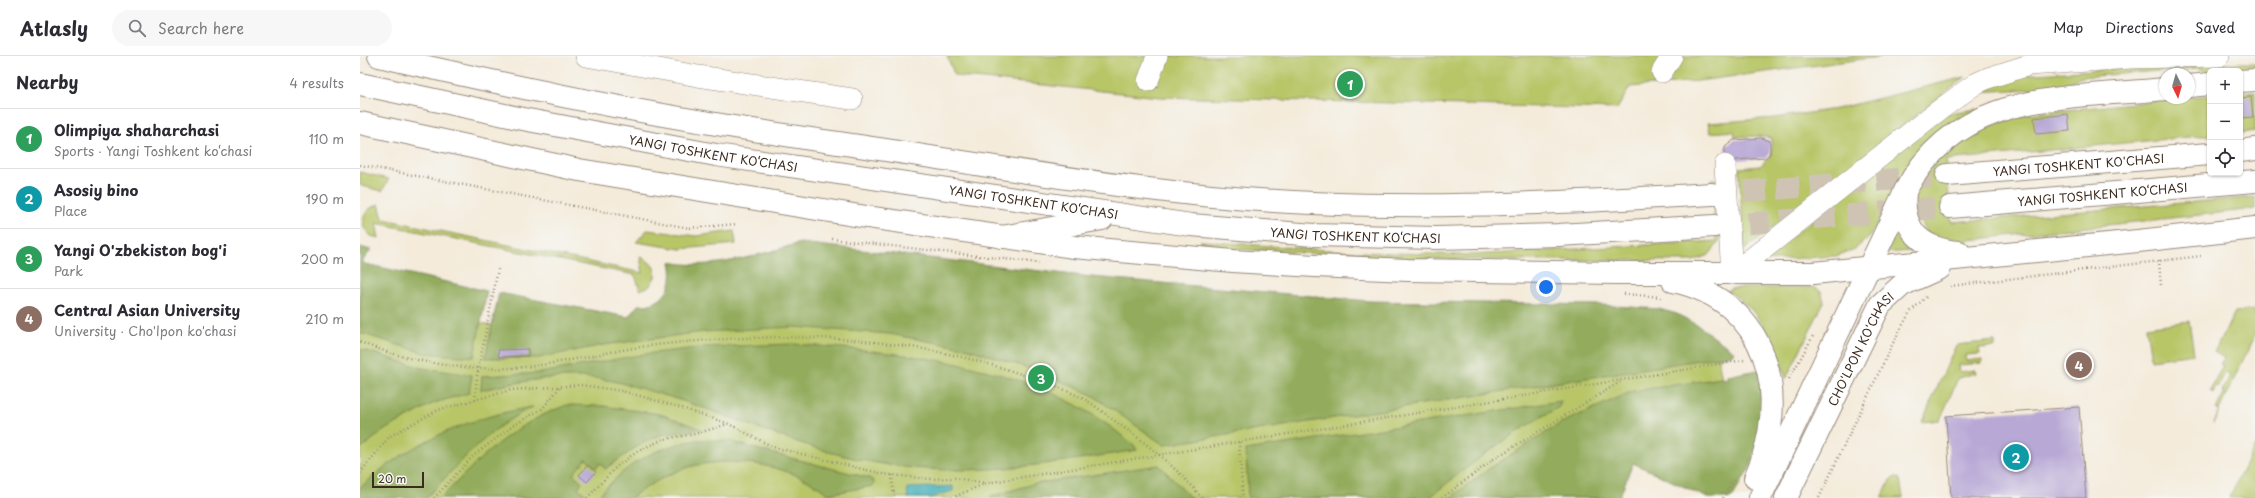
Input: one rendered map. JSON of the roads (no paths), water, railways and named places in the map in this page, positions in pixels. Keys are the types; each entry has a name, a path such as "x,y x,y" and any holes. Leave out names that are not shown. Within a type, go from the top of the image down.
{"main road":[{"path":"379,56 534,90 712,124 1118,186 1192,194 1312,203 1432,206 1553,204 1712,194"},
{"path":"2243,81 2255,80"},
{"name":"YANGI TOSHKENT KO‘CHASI","path":"360,84 528,120 716,155 1119,216 1252,231 1398,238 1543,236 1715,226"},
{"path":"2195,85 2207,84"},
{"name":"CHO'LPON KO'CHASI","path":"1760,498 1905,191 1921,164 1937,147 1963,128 1996,111 2042,99 2159,89"},
{"path":"360,123 602,174 766,202 1082,248 1241,262 1408,270 1732,274 1813,273 2255,228"},
{"path":"2243,151 2255,149"},
{"name":"YANGI TOSHKENT KO'CHASI","path":"1947,176 2207,154"},
{"name":"YANGI TOSHKENT KO‘CHASI","path":"1950,207 2255,181"},
{"path":"1905,191 1904,207 1906,219 1913,231 1923,241 1946,251 1986,255"},
{"path":"1002,237 1119,216"},
{"name":"CHO'LPON KO'CHASI","path":"1786,498 1880,304 1884,299 1896,289 1915,277 1986,255"},
{"path":"1617,273 1654,277 1706,291 1732,307 1756,336 1765,358 1771,386 1770,428 1759,469 1746,498"}],"lane":[{"path":"586,56 698,76 852,99"},
{"path":"1148,82 1158,56"},
{"path":"1732,274 1930,117 1975,84 1988,78 2028,65 2131,58 2218,56"},
{"path":"1725,165 1732,274"}],"water":[{"path":"953,486 953,491 929,498 908,498 907,488"}],"tunnel":[{"path":"1712,194 1947,175"},
{"path":"1715,226 1950,207"}],"place":[{"name":"Olimpiya shaharchasi","path":"1350,84"},
{"name":"Central Asian University","path":"2079,365"},
{"name":"Yangi O'zbekiston bog'i","path":"1041,378"},
{"name":"Asosiy bino","path":"2016,457"}]}
